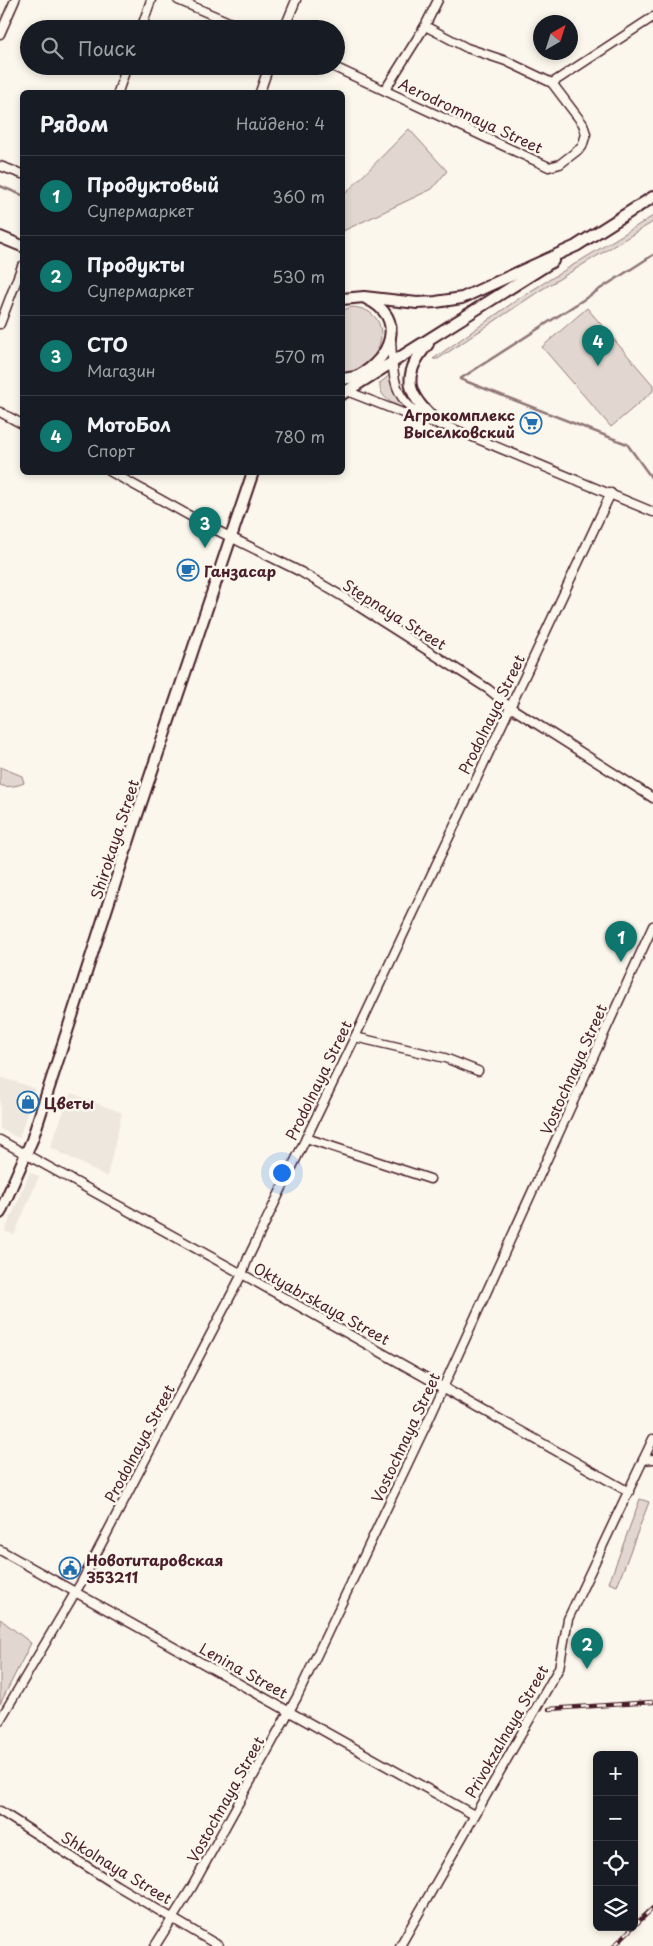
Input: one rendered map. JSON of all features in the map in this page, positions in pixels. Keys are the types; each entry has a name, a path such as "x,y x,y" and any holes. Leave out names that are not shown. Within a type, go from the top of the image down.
{"main road":[{"path":"345,391 433,338 653,198"},
{"path":"0,237 20,245"},
{"path":"345,299 364,297 417,303 462,298 503,281 540,261 564,253"},
{"path":"364,297 376,303 383,310 390,327 389,346 364,381"},
{"path":"433,338 420,352 414,364 410,384 418,405 440,424"},
{"path":"345,378 357,376 376,363"},
{"name":"Shirokaya Street","path":"0,1213 26,1154 230,536 252,475"}],"street":[{"path":"0,34 15,0"},
{"path":"144,20 151,0"},
{"path":"178,0 225,20"},
{"path":"288,20 296,0"},
{"path":"385,90 425,26 438,0"},
{"path":"425,26 467,48 506,62 552,83 653,17"},
{"name":"Aerodromnaya Street","path":"345,72 550,167 560,164 582,147 586,134 583,124 552,83"},
{"path":"119,90 124,75"},
{"path":"261,90 266,75"},
{"path":"0,166 20,173"},
{"path":"0,324 20,271"},
{"path":"390,327 392,363 400,397 418,413 440,424 611,493 653,512"},
{"path":"345,392 414,417 440,424"},
{"path":"0,412 20,423"},
{"name":"Stepnaya Street","path":"117,475 301,572 350,601 488,689 510,707 653,798"},
{"name":"Prodolnaya Street","path":"0,1720 76,1592 242,1274 611,493"},
{"name":"Vostochnaya Street","path":"155,1946 174,1918 289,1712 443,1387 653,926"},
{"path":"355,1037 445,1058 478,1071"},
{"path":"306,1138 430,1179"},
{"name":"Oktyabrskaya Street","path":"0,1140 629,1492"},
{"name":"Privokzalnaya Street","path":"400,1946 559,1668 568,1619 653,1439"},
{"path":"643,1460 653,1459"},
{"name":"Lenina Street","path":"0,1550 474,1815"},
{"name":"Shkolnaya Street","path":"0,1812 116,1885 219,1946"}],"shaded area":[{"path":"409,129 447,171 432,189 345,230 345,194"},
{"path":"653,216 653,222 541,290 438,359 433,359 521,297"},
{"path":"352,307 365,310 374,316 379,325 381,335 379,346 367,365 358,371 345,374 345,309"},
{"path":"587,308 653,385 653,391 611,427 542,347"},
{"path":"391,374 395,395 404,408 395,405 381,392 380,383"},
{"path":"0,767 22,776 24,783 12,786 0,785"},
{"path":"0,1077 35,1088 19,1138 0,1129"},
{"path":"71,1093 122,1113 107,1177 50,1147"},
{"path":"30,1172 39,1177 14,1235 5,1231"},
{"path":"640,1499 649,1502 617,1586 609,1583"},
{"path":"0,1619 31,1643 0,1704"}],"waterway":[{"path":"0,186 20,194"},
{"path":"653,255 460,379 627,444 653,480"}],"railway":[{"path":"549,1709 653,1702"},
{"path":"638,1922 653,1908"},
{"path":"614,1946 629,1931"}],"place":[{"name":"МотоБол","path":"598,366"},
{"name":"Агрокомплекс Выселковский","path":"531,423"},
{"name":"СТО","path":"205,548"},
{"name":"Ганзасар","path":"188,570"},
{"name":"Продуктовый","path":"621,962"},
{"name":"Цветы","path":"28,1102"},
{"name":"Новотитаровская 353211","path":"70,1568"},
{"name":"Продукты","path":"587,1669"}]}
